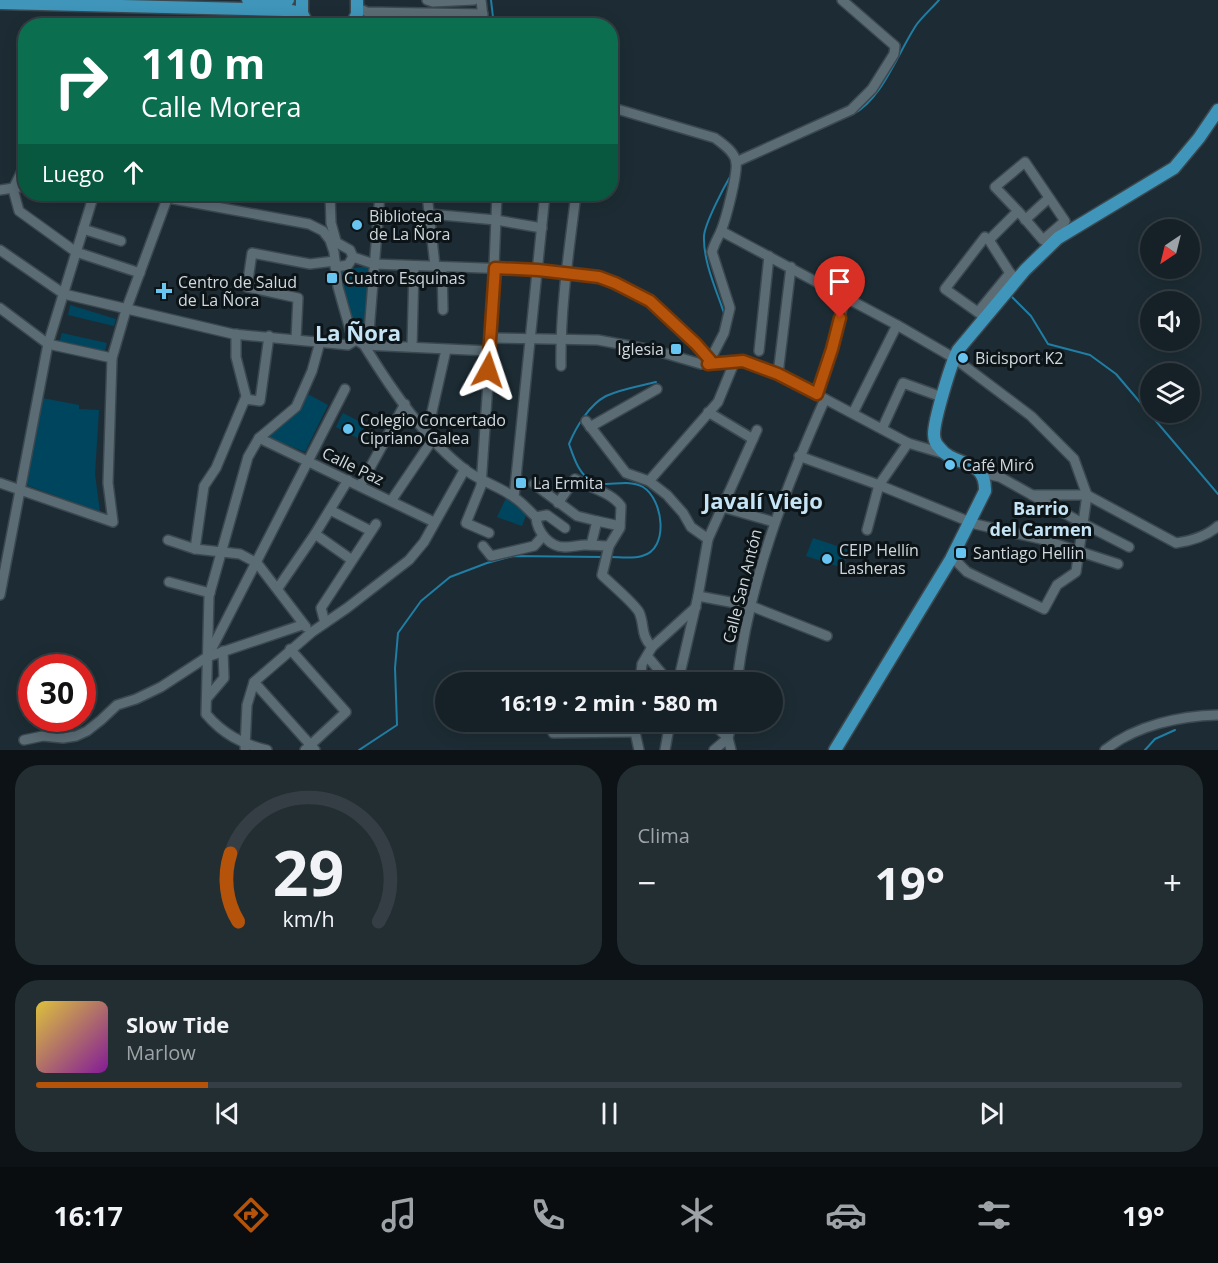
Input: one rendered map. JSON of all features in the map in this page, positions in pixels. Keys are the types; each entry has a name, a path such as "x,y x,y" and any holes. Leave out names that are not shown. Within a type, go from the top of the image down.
{"main road":[{"path":"248,0 288,0"},
{"path":"0,3 285,10 302,6"},
{"path":"836,750 951,559 985,490 986,480 982,473 977,468 945,454 938,447 934,434 954,357 982,315 1013,276 1058,238 1174,168 1218,110"}],"street":[{"path":"427,0 433,2 474,0"},
{"path":"481,0 483,18"},
{"path":"736,162 851,110 872,89 894,54 895,46 842,0"},
{"path":"358,4 367,12 483,14"},
{"path":"618,109 681,126 715,138 728,148 736,162 732,190 721,231 712,252 730,308 724,333 709,362"},
{"path":"1025,162 1065,221 1043,240 1017,211 995,187 1025,162"},
{"path":"18,173 5,190 19,210 76,252 140,273"},
{"path":"1025,220 1049,198"},
{"path":"0,595 48,344 92,201"},
{"path":"0,483 113,522 108,483 112,358 126,310 167,201"},
{"path":"194,201 309,224 350,250 353,257 374,264 538,270 599,277 650,301 696,344 709,362"},
{"path":"330,201 338,287 351,333 363,343 386,379 433,439 465,469 482,481 514,497 536,517 536,525 543,536 554,545 564,548 609,546"},
{"path":"363,343 374,264 379,201"},
{"path":"428,201 443,310"},
{"path":"489,534 466,523 482,486 497,201"},
{"path":"514,497 544,201"},
{"path":"561,366 566,273 575,201"},
{"path":"982,315 945,288 987,238 1017,211"},
{"path":"430,214 496,220 542,228"},
{"path":"323,231 331,224"},
{"path":"83,229 121,241"},
{"path":"721,231 954,357 1031,416 1074,459 1086,495 1076,572 1057,585 1044,609 967,572 951,559"},
{"path":"987,238 1013,276"},
{"path":"335,260 345,247"},
{"path":"0,250 64,294 236,334 348,345 363,343 490,351"},
{"path":"296,339 298,298 247,287 252,253 310,264 335,260 348,264 353,257"},
{"path":"759,351 770,256"},
{"path":"412,347 414,266"},
{"path":"778,374 791,267"},
{"name":"Calle San Antón","path":"739,672 742,645 751,606 774,522 821,397 845,297"},
{"path":"0,308 48,344 112,358"},
{"path":"853,413 897,325"},
{"path":"195,549 204,486 216,468 246,400 236,357 236,334"},
{"path":"246,400 260,401 269,336"},
{"path":"491,338 561,338 608,342 709,362 743,361 778,374 908,443 945,454"},
{"path":"267,750 245,747 218,728 206,714 207,612 210,593 249,457 259,438 296,407 312,371 320,342"},
{"path":"423,426 431,416 446,350"},
{"path":"649,481 718,402 734,363"},
{"path":"882,429 903,383 942,397"},
{"path":"207,657 345,389"},
{"path":"657,389 588,424 626,473 649,481 667,495 683,513 691,527 708,539"},
{"path":"360,486 405,404"},
{"path":"680,672 696,607 708,539 755,435 708,412"},
{"path":"920,445 934,434"},
{"name":"Calle Paz","path":"259,438 434,522"},
{"path":"391,501 433,439"},
{"path":"867,530 879,485 908,443"},
{"path":"799,456 971,520 975,524 1078,550 1118,564"},
{"path":"245,747 247,705 254,682 312,632 409,560 424,542 465,469"},
{"path":"982,473 1000,477 1129,547"},
{"path":"558,503 575,479 594,490 615,497 621,506 620,526 609,546 602,575 639,612 642,630 652,647"},
{"path":"278,588 348,480"},
{"path":"534,484 577,516 620,526"},
{"path":"1032,495 1086,495 1176,543 1208,533 1218,526"},
{"path":"722,507 774,522"},
{"path":"325,623 321,608 374,528 330,510"},
{"path":"536,517 547,515 565,528"},
{"path":"591,545 597,520"},
{"path":"315,534 352,560"},
{"path":"483,546 491,556 534,546 543,536"},
{"path":"168,540 195,549 240,554 257,563 278,588 302,625 312,632"},
{"path":"169,582 210,593"},
{"path":"698,596 751,606 827,636"},
{"path":"641,672 642,664 652,647 696,607"},
{"path":"24,740 43,736 63,738 76,736 87,731 117,705 161,687 207,657 302,625"},
{"path":"254,682 310,748 346,712 291,650"},
{"path":"207,698 224,678 223,651"},
{"path":"647,656 661,672"},
{"path":"1105,750 1164,722 1192,716 1218,715"},
{"path":"553,733 567,732"},
{"path":"636,732 639,750"},
{"path":"665,750 668,732"},
{"path":"722,732 728,738"},
{"path":"730,732 728,738 731,750"},
{"path":"714,750 728,738"}],"shaded area":[{"path":"369,266 364,338 355,333 341,291 340,270"},
{"path":"70,305 116,319 114,326 68,315"},
{"path":"62,333 107,343 104,354 59,343"},
{"path":"306,393 328,405 305,452 267,437 297,412"},
{"path":"42,398 79,405 79,409 99,410 95,474 100,512 26,485"},
{"path":"343,413 366,425 359,439 336,427"},
{"path":"506,498 527,513 522,526 497,517"},
{"path":"813,538 849,550 843,568 806,556"}],"waterway":[{"path":"491,0 493,18"},
{"path":"853,114 873,98 917,24 939,0"},
{"path":"804,136 837,121"},
{"path":"724,313 708,265 704,236 711,214 731,175"},
{"path":"1012,297 1031,316 1048,344 1090,355 1116,374 1218,494"},
{"path":"610,557 630,558 651,552 660,534 659,512 650,493 637,484 598,484 588,479 578,466 569,444 584,417 600,400 618,391 656,382"},
{"path":"359,750 397,725 395,668 398,633 421,601 450,577 513,556 604,557"},
{"path":"1145,750 1155,739 1175,730"}],"place":[{"name":"Biblioteca de La Ñora","path":"357,225"},
{"name":"Cuatro Esquinas","path":"332,278"},
{"name":"Centro de Salud de La Ñora","path":"164,291"},
{"name":"Iglesia","path":"676,349"},
{"name":"Bicisport K2","path":"963,358"},
{"name":"Colegio Concertado Cipriano Galea","path":"348,429"},
{"name":"Café Miró","path":"950,465"},
{"name":"La Ermita","path":"521,483"},
{"name":"Santiago Hellin","path":"961,553"},
{"name":"CEIP Hellín Lasheras","path":"827,559"}],"district":[{"name":"La Ñora","path":"358,333"},
{"name":"Javalí Viejo","path":"763,501"},
{"name":"Barrio del Carmen","path":"1041,519"}],"route":[{"path":"488,370 495,268 599,277 615,283 650,301 696,344 710,360 708,364 743,361 778,374 817,394 840,318"}]}
